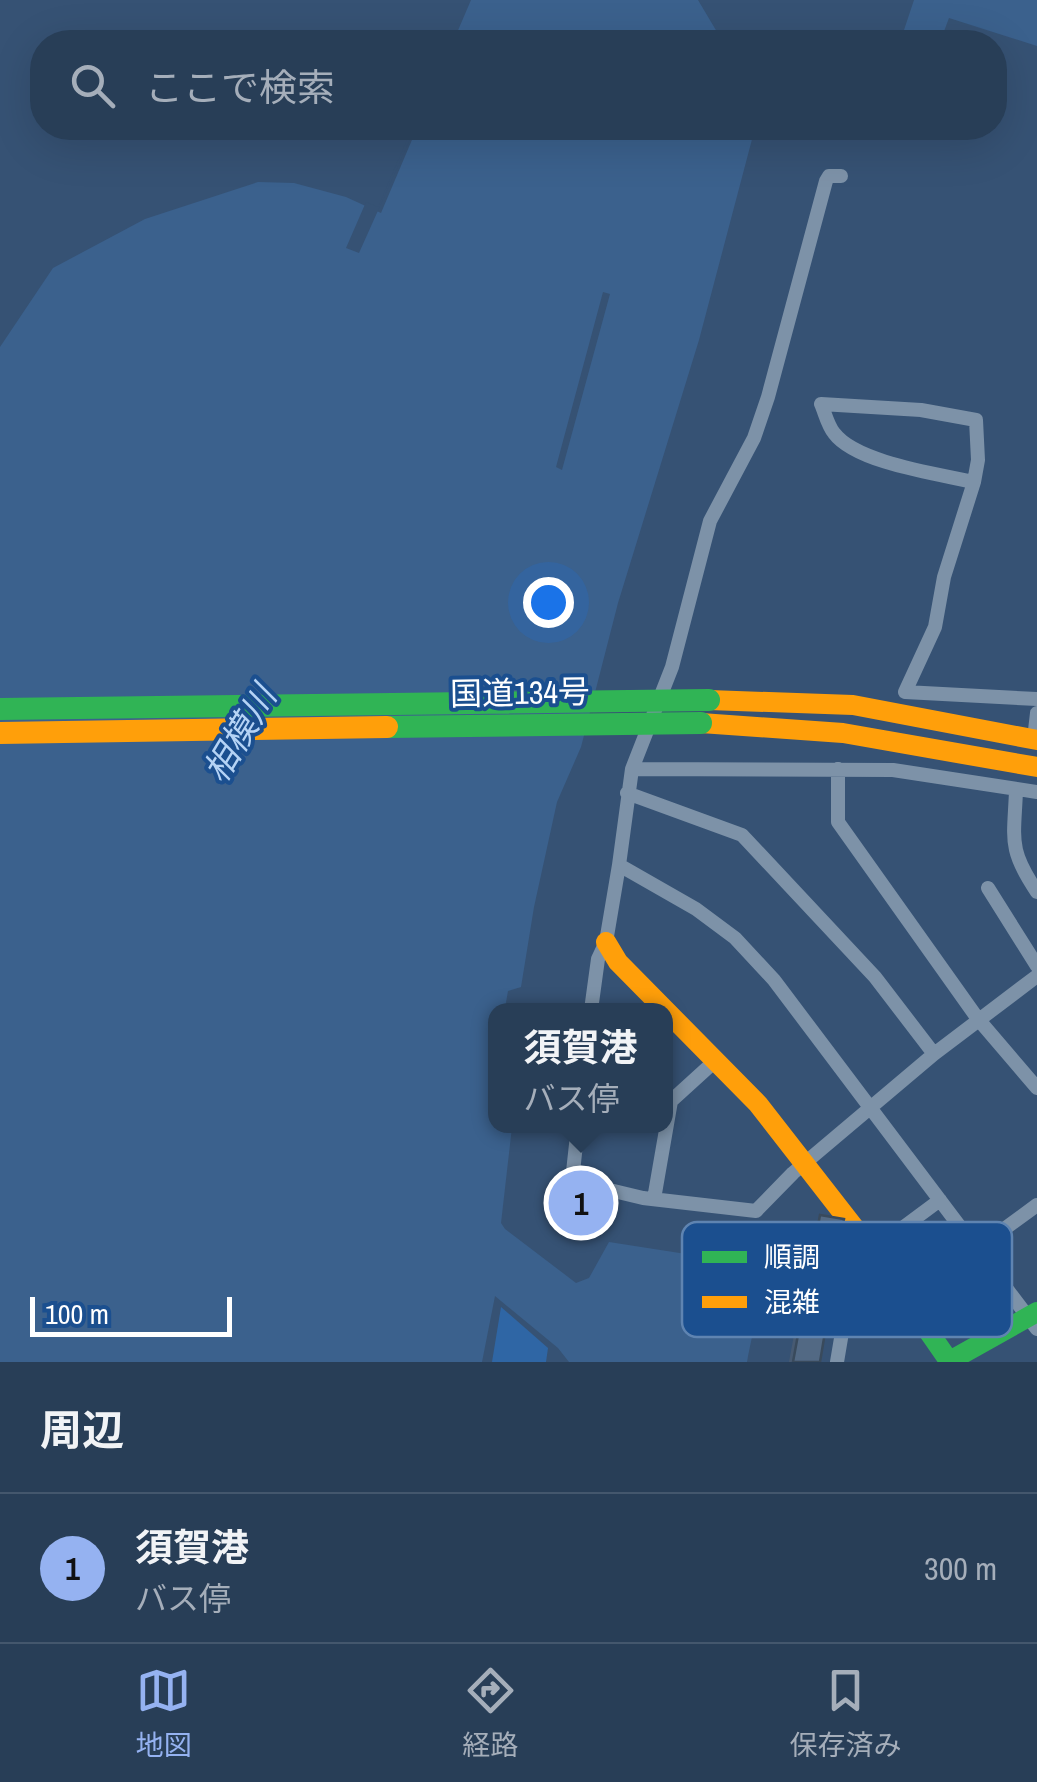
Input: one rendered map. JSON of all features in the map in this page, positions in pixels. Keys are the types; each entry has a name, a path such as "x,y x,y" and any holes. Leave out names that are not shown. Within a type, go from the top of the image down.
{"main road":[{"name":"国道134号","path":"0,733 853,706 1036,739"},
{"name":"国道134号","path":"0,710 705,711 1037,767"},
{"path":"606,942 618,962 658,1003"},
{"path":"673,1018 758,1104 850,1222"},
{"path":"932,1337 949,1362 998,1337"}],"street":[{"path":"593,1003 632,768 672,667 710,521 754,438 768,398 826,182 829,176 841,176"},
{"path":"974,482 898,465 856,450 834,434 821,404 921,410 976,420 978,460 974,482 944,577 935,627 904,692 1037,699"},
{"path":"1036,739 1037,713"},
{"path":"632,768 893,770 1037,792"},
{"path":"838,769 838,822 978,1019 1037,1088"},
{"path":"1016,791 1014,839 1018,862 1037,892"},
{"path":"626,794 742,834 875,977 934,1054"},
{"path":"619,864 696,909 735,938 774,980 956,1222"},
{"path":"988,888 1037,966"},
{"path":"577,1133 572,1182 654,1199 756,1211 806,1162 934,1054 1037,976"},
{"path":"673,1099 715,1061"},
{"path":"654,1199 665,1133"},
{"path":"901,1222 940,1200"},
{"path":"1012,1223 1037,1205"},
{"path":"1012,1292 1034,1319"},
{"path":"837,1362 843,1337"}],"shaded area":[{"path":"501,1307 548,1348 546,1362 492,1362"}],"water":[{"path":"471,0 698,0 716,30 458,30"},
{"path":"914,0 1037,0 1037,46 1007,36 1007,30 987,30 949,18 944,30 904,30"},
{"name":"相模川","path":"412,140 752,140 699,340 618,603 581,747 557,802 521,987 508,991 506,1003 488,1003 488,1133 511,1133 501,1223 505,1229 576,1283 589,1278 609,1242 682,1253 682,1337 752,1337 747,1362 569,1362 558,1348 495,1296 482,1362 0,1362 0,347 53,268 145,219 258,182 294,183 346,197 381,213"}],"pier":[{"path":"410,140 359,253 346,248 366,202 378,207"},
{"path":"603,292 610,294 562,470 556,467"}],"building":[{"path":"820,1215 844,1219 843,1222 819,1222"},
{"path":"798,1337 824,1337 820,1362 793,1362"}],"traffic: fast":[{"path":"0,709 709,700"},
{"path":"387,727 701,723"},
{"path":"1012,1326 1037,1312"},
{"path":"932,1337 949,1361"},
{"path":"948,1362 992,1337"}],"traffic: slow":[{"path":"709,700 853,705 1037,740"},
{"path":"701,723 843,733 1037,767"},
{"path":"0,733 387,727"},
{"path":"606,942 618,962 658,1003"},
{"path":"673,1018 758,1104 850,1222"}],"place":[{"name":"須賀港","path":"581,1203"}]}
